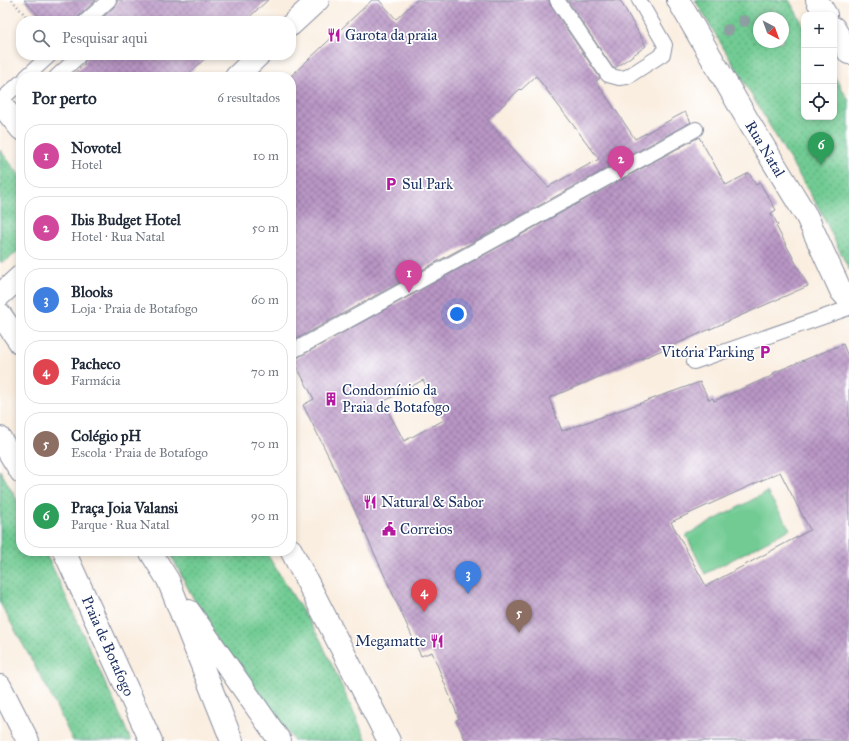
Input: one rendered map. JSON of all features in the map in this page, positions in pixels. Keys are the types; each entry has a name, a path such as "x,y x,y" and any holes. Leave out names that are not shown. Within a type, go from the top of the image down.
{"main road":[{"path":"296,20 318,0"},
{"name":"Rua Natal","path":"678,0 750,124 807,217 841,290 849,300"},
{"path":"817,0 824,12"},
{"path":"837,33 849,53"},
{"path":"241,72 254,60"},
{"path":"0,295 16,281"},
{"path":"0,314 16,337"},
{"path":"0,438 16,464"},
{"name":"Praia de Botafogo","path":"66,556 150,741"},
{"path":"153,556 168,580 280,741"},
{"path":"294,556 389,741"},
{"path":"168,580 232,741"},
{"path":"0,686 28,741"}],"lane":[{"path":"91,16 108,0"},
{"path":"557,0 608,75 619,78 627,77 663,54 665,45 639,0"},
{"path":"31,72 45,60"},
{"path":"62,72 75,60"},
{"path":"11,111 16,96"},
{"path":"296,349 696,129"},
{"path":"694,362 849,308"}],"path":[{"path":"12,0 26,16"}],"green space":[{"path":"695,0 789,0 801,21 801,120 837,120 837,81 849,101 849,270 821,212"},
{"path":"0,150 16,171 16,253 9,259 0,262"},
{"path":"0,470 16,498 16,556 47,556 131,741 73,741 47,688 0,603"},
{"path":"767,492 790,529 705,574 686,535"},
{"path":"172,556 268,556 320,639 367,741 294,741 222,646 198,606"}],"building":[{"path":"24,0 96,0 79,16 39,16"},
{"path":"117,0 268,0 250,16 104,16 117,3"},
{"path":"372,0 379,0 396,19 417,0 549,0 550,5 600,78 596,81 635,139 685,112 691,122 296,339 295,72","holes":["536,76 599,159 548,187 487,120"]},
{"path":"567,0 620,0 646,46 613,68"},
{"path":"86,60 204,60 190,72 76,72 85,64"},
{"path":"699,137 726,185 749,173 756,185 760,183 776,210 771,213 778,225 776,226 808,286 549,398 562,431 700,382 709,400 713,398 714,401 774,375 773,373 843,344 849,359 849,741 466,741 456,720 459,719 432,652 421,656 346,491 303,405 314,399 296,366 296,358","holes":["423,380 444,420 404,441 383,402","780,472 810,530 706,586 671,522"]}],"place":[{"name":"Garota da praia","path":"334,35"},
{"name":"Praça Joia Valansi","path":"821,165"},
{"name":"Ibis Budget Hotel","path":"621,179"},
{"name":"Sul Park","path":"391,184"},
{"name":"Novotel","path":"409,293"},
{"name":"Vitória Parking","path":"765,352"},
{"name":"Condomínio da Praia de Botafogo","path":"331,399"},
{"name":"Natural & Sabor","path":"370,502"},
{"name":"Correios","path":"389,529"},
{"name":"Blooks","path":"468,594"},
{"name":"Pacheco","path":"424,612"},
{"name":"Colégio pH","path":"519,633"},
{"name":"Megamatte","path":"437,641"}]}
